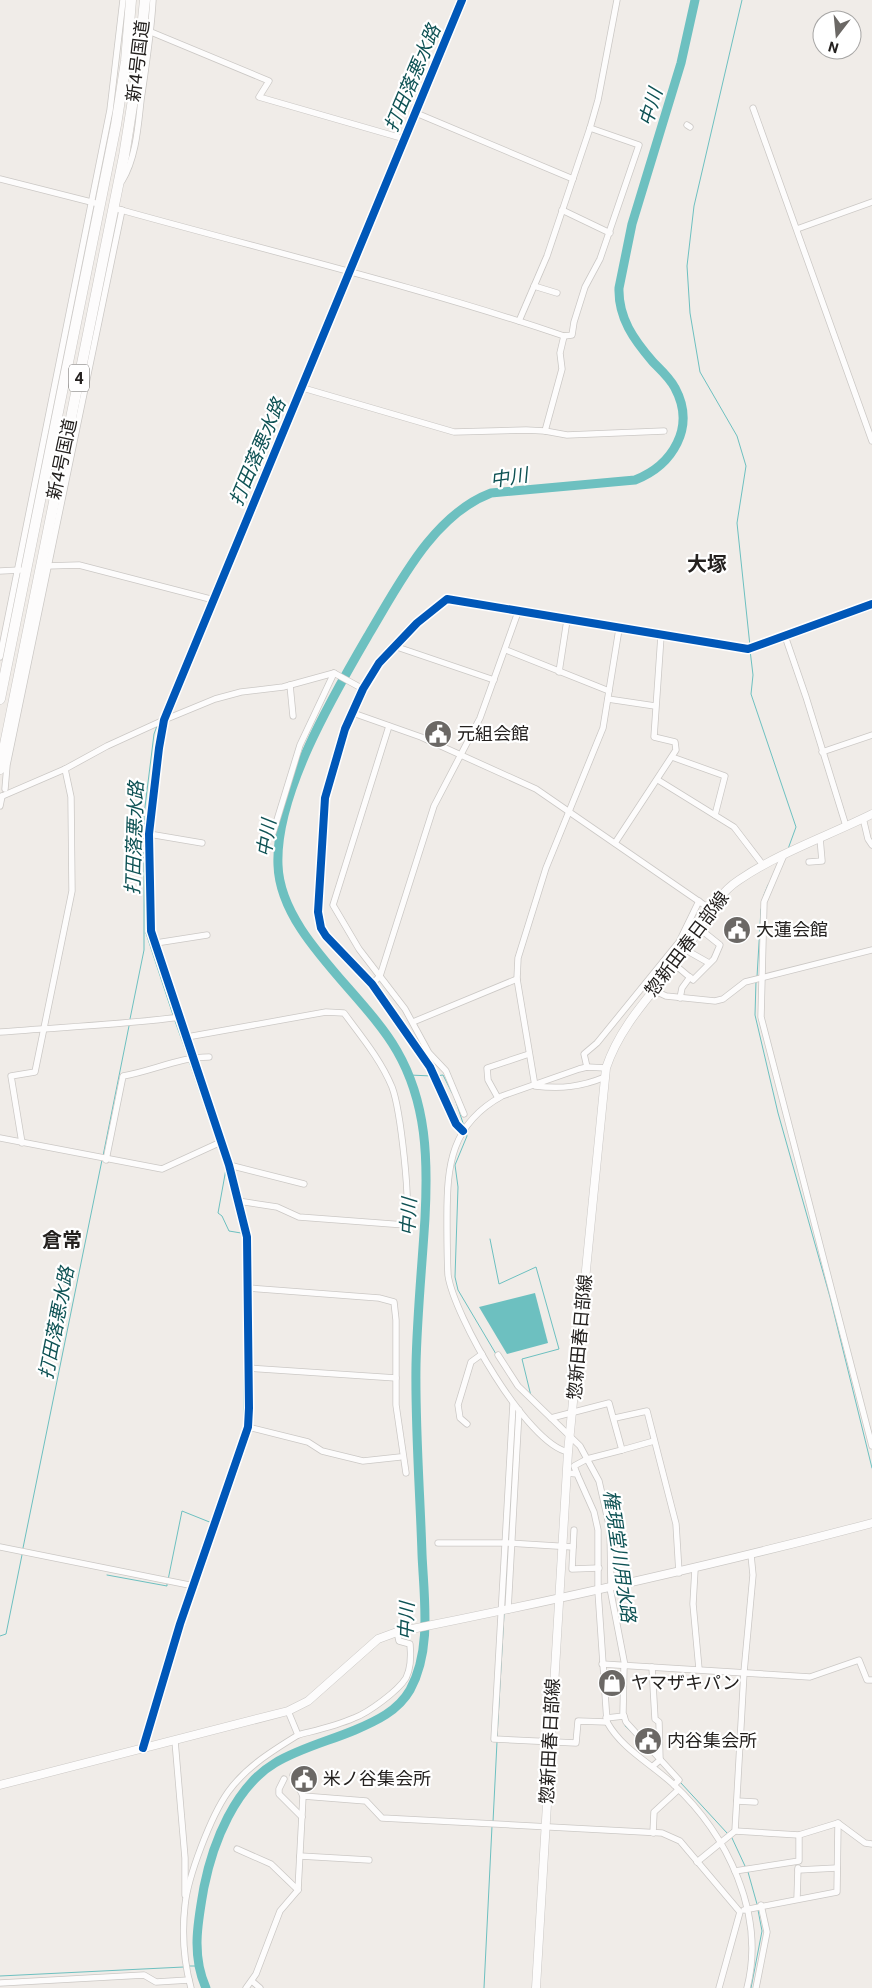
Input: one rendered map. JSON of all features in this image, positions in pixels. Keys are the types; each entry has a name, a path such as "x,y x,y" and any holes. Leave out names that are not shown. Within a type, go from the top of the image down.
{"highway":[{"name":"新4号国道","path":"0,699 22,570 96,203 122,93 131,0"},
{"name":"新4号国道","path":"0,769 6,756 118,209 118,187 130,124 145,0"}],"main road":[{"name":"惣新田春日部線","path":"536,1988 568,1452 606,1068 611,1052 628,1021 686,950 710,909 727,889 763,865 872,814"},
{"path":"0,1785 288,1711 308,1701 378,1639 399,1631 505,1611 679,1573 872,1523"}],"street":[{"path":"0,179 96,203 115,79 123,0"},
{"path":"118,187 132,160 151,32 153,0"},
{"path":"143,1748 194,1586 248,1427 246,1237 229,1165 151,931 149,834 164,720 462,0"},
{"path":"519,320 534,286 590,128 598,100 616,0"},
{"path":"151,32 269,81 258,97 405,139"},
{"path":"753,108 872,440"},
{"path":"416,113 572,179"},
{"path":"118,209 519,320 564,336 572,335 585,287 600,259 610,233 639,145 590,128"},
{"path":"796,229 872,202"},
{"path":"562,210 610,233"},
{"path":"534,286 557,293"},
{"path":"545,431 562,369 560,353 564,336"},
{"path":"303,388 454,432 526,430 567,435 664,431"},
{"path":"45,566 79,565 214,600"},
{"path":"0,571 22,570 0,657"},
{"path":"463,1131 456,1124 430,1066 372,984 326,936 318,920 325,798 345,729 363,690 379,663 417,623 447,599 660,636 751,648 872,604"},
{"path":"372,984 380,976 434,806 480,718 506,650 518,612"},
{"path":"559,672 567,620"},
{"path":"535,1086 517,979 520,948 546,868 603,728 619,629"},
{"path":"615,843 676,750 675,742 654,736 660,636"},
{"path":"785,636 846,826"},
{"path":"394,646 494,680"},
{"path":"506,650 608,691"},
{"path":"0,806 1,796 65,769 107,746 164,720 215,699 241,692 290,685 334,673 363,690"},
{"path":"273,833 300,745 334,673"},
{"path":"290,685 293,716"},
{"path":"608,700 655,706"},
{"path":"353,713 462,754 536,789 710,909"},
{"path":"389,726 333,905 359,949 413,1022 428,1053 446,1071 464,1114"},
{"path":"822,752 872,735"},
{"path":"5,789 6,756"},
{"path":"672,757 725,776 715,815"},
{"path":"22,1143 11,1076 35,1072 72,891 71,797 65,769"},
{"path":"658,780 734,826 763,865"},
{"path":"864,818 868,838 872,845"},
{"path":"149,834 202,843"},
{"path":"809,862 822,861 820,838"},
{"path":"782,856 764,902 761,1017 872,1446"},
{"path":"587,1067 584,1054 597,1043 667,958 679,942 699,901"},
{"path":"674,964 693,980 709,964 720,945 700,928"},
{"path":"156,943 207,935"},
{"path":"686,950 709,964"},
{"path":"653,990 666,996 702,1001 723,999 745,982 872,950"},
{"path":"680,998 682,988 690,977"},
{"path":"413,1022 517,979"},
{"path":"187,1037 326,1012 344,1013 376,1058 392,1087 397,1104 406,1186 407,1219 405,1225 299,1217 277,1207 238,1201"},
{"path":"0,1032 106,1026 180,1017"},
{"path":"498,1098 488,1080 487,1068 530,1054"},
{"path":"106,1160 123,1076 145,1072 194,1057 209,1057"},
{"path":"568,1452 558,1450 513,1404 482,1354 450,1289 448,1275 447,1182 449,1166 463,1131 476,1115 498,1098 587,1067 606,1068"},
{"path":"535,1086 562,1089 605,1078"},
{"path":"0,1138 106,1160 162,1169 221,1142"},
{"path":"229,1165 304,1184"},
{"path":"248,1288 380,1298 394,1302 396,1405 406,1473"},
{"path":"467,1424 460,1418 458,1405 471,1362 482,1354"},
{"path":"498,1355 518,1386 580,1446 585,1460 599,1481 605,1500 612,1560 607,1589 602,1664 606,1720 616,1737 676,1787 721,1842 735,1871 747,1909 753,1938 753,1955 747,1988"},
{"path":"248,1368 396,1378"},
{"path":"551,1418 609,1403 615,1418 622,1450"},
{"path":"505,1611 505,1543 513,1404"},
{"path":"519,1410 512,1544 494,1739 576,1743 578,1721 606,1720 624,1716"},
{"path":"615,1418 647,1410 676,1524 679,1573"},
{"path":"248,1427 308,1442 322,1451 363,1461 400,1457"},
{"path":"653,1833 654,1812 676,1787 679,1780 628,1726 624,1716 625,1666 607,1589 599,1568 600,1544 594,1512 574,1466 585,1460 654,1441"},
{"path":"567,1473 577,1474"},
{"path":"574,1530 572,1570 599,1568"},
{"path":"438,1543 505,1543 573,1548"},
{"path":"0,1547 194,1586"},
{"path":"735,1831 744,1672 753,1575 751,1555"},
{"path":"695,1569 693,1604 699,1669"},
{"path":"185,1904 205,1838 228,1792 256,1762 298,1735 355,1718 370,1709 402,1682 408,1670 411,1649 410,1644 399,1641 399,1631"},
{"path":"602,1664 810,1677 859,1660 867,1680 872,1680"},
{"path":"652,1667 655,1719 659,1722 660,1760"},
{"path":"288,1711 298,1735"},
{"path":"175,1741 185,1858 185,1954 191,1988"},
{"path":"653,1766 660,1760"},
{"path":"246,1988 252,1982 280,1911 298,1890 303,1796 293,1775"},
{"path":"284,1779 279,1789 280,1794 302,1817"},
{"path":"303,1796 366,1801 382,1818 662,1833 680,1841 740,1912"},
{"path":"737,1801 755,1802"},
{"path":"697,1862 735,1831 799,1836 838,1823"},
{"path":"838,1823 865,1843 872,1844"},
{"path":"740,1912 761,1905 837,1892 838,1823"},
{"path":"797,1899 799,1836"},
{"path":"237,1849 272,1864 298,1890"},
{"path":"300,1856 369,1860"},
{"path":"735,1871 799,1861"},
{"path":"798,1870 837,1868"},
{"path":"756,1988 767,1932 761,1905"},
{"path":"719,1988 740,1912"},
{"path":"0,1983 144,1975 156,1982 189,1980"},
{"path":"178,1981 179,1988"},
{"path":"252,1982 260,1988"}],"water":[{"path":"535,1293 548,1343 507,1354 479,1307"}],"waterway":[{"name":"打田落悪水路","path":"402,136 458,0"},
{"name":"中川","path":"206,1988 201,1976 197,1951 198,1925 204,1887 213,1852 237,1801 248,1786 275,1763 304,1749 363,1727 393,1710 410,1690 417,1675 424,1641 425,1606 416,1389 417,1328 426,1196 425,1153 420,1111 407,1071 397,1051 365,1007 308,939 293,915 282,890 278,865 280,837 286,807 309,745 355,658 405,573 435,534 452,517 470,503 491,493 635,480 660,465 670,455 677,443 682,430 681,403 671,381 646,354 628,328 621,309 619,288 632,224 681,63 695,0"},
{"path":"742,0 694,206 687,266 690,313 700,372 737,436 746,466 737,523 750,646"},
{"name":"打田落悪水路","path":"346,270 400,139"},
{"name":"打田落悪水路","path":"210,597 345,273"},
{"name":"打田落悪水路","path":"160,720 209,601"},
{"path":"750,650 753,675 751,694 796,827 788,849"},
{"name":"打田落悪水路","path":"130,1019 144,950 144,815 154,734 157,726"},
{"path":"764,895 768,885"},
{"path":"757,977 761,909"},
{"path":"146,933 173,1015"},
{"path":"756,981 755,1015 778,1113 830,1297 872,1468"},
{"path":"175,1021 188,1057"},
{"name":"打田落悪水路","path":"103,1156 129,1026"},
{"path":"189,1061 217,1143"},
{"name":"権現堂川用水路","path":"409,1075 432,1076"},
{"name":"権現堂川用水路","path":"436,1076 443,1075 452,1093"},
{"name":"権現堂川用水路","path":"454,1096 464,1126"},
{"name":"権現堂川用水路","path":"466,1132 467,1136 455,1165 458,1187 455,1277 458,1290 496,1354"},
{"path":"168,1580 182,1511 212,1523 244,1425 243,1237 241,1233 229,1231 222,1216 218,1213 226,1169 218,1146"},
{"name":"打田落悪水路","path":"23,1548 102,1160"},
{"path":"490,1239 499,1284 536,1267 559,1349 522,1359 531,1396"},
{"path":"508,1540 511,1487"},
{"path":"504,1608 508,1544"},
{"name":"打田落悪水路","path":"0,1636 6,1634 22,1555"},
{"path":"107,1575 167,1586 167,1584"},
{"path":"497,1738 504,1614"},
{"name":"権現堂川用水路","path":"625,1726 635,1735"},
{"path":"493,1822 497,1742"},
{"name":"権現堂川用水路","path":"681,1783 727,1833"},
{"path":"484,1988 492,1826"},
{"name":"権現堂川用水路","path":"732,1838 745,1866"},
{"name":"権現堂川用水路","path":"748,1872 757,1904"},
{"name":"権現堂川用水路","path":"751,1988 762,1931 758,1910"},
{"path":"188,1966 197,1966"},
{"path":"0,1976 184,1967"}],"cycle path":[{"path":"143,1748 180,1624 248,1427 249,1408 247,1237 229,1165 151,931 149,834 164,720 462,0"},
{"path":"463,1131 456,1124 430,1067 372,984 326,936 321,928 318,912 325,798 345,729 363,689 379,663 417,623 447,599 748,649 872,604"}],"place":[{"name":"元組会館","path":"438,734"},
{"name":"大蓮会館","path":"737,930"},
{"name":"ヤマザキパン","path":"612,1683"},
{"name":"内谷集会所","path":"648,1741"},
{"name":"米ノ谷集会所","path":"304,1779"}],"district":[{"name":"大塚","path":"707,564"},
{"name":"倉常","path":"62,1240"}]}
